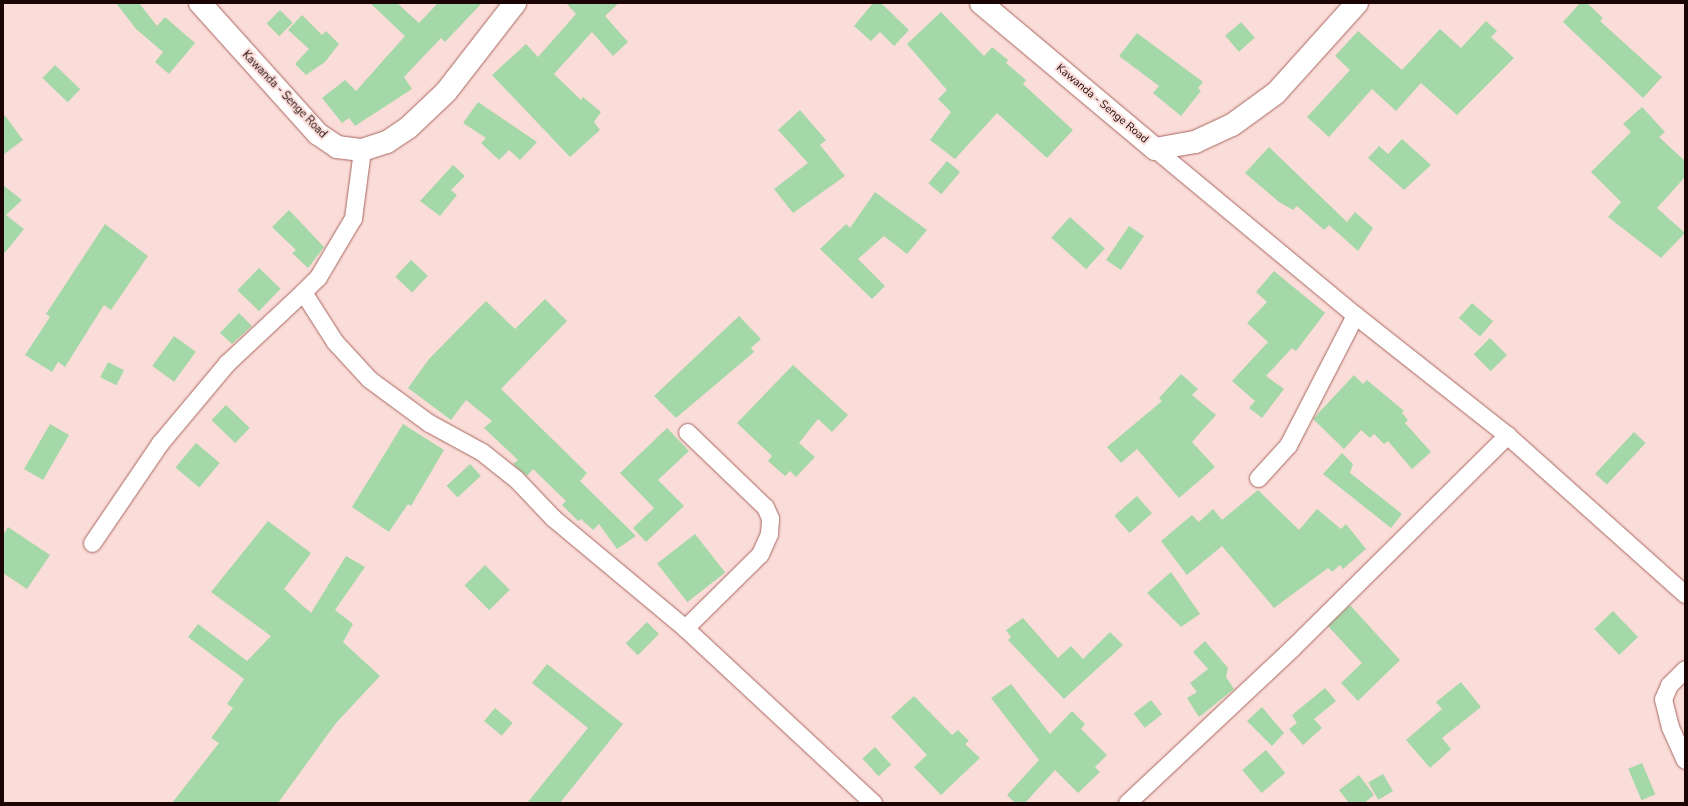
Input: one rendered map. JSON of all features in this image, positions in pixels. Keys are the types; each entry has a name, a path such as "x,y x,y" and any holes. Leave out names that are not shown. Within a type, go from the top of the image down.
{"street":[{"name":"Kawanda - Senge Road","path":"200,3 318,134 337,147 362,150 386,142 408,128 446,92 515,3"},
{"name":"Kawanda - Senge Road","path":"981,3 1155,149 1195,142 1232,125 1276,92 1358,3"},
{"path":"1155,149 1355,315 1507,435 1685,594"},
{"path":"92,543 160,444 222,369 318,277 353,218 362,150"},
{"path":"303,292 335,342 369,379 429,423 493,461 516,479 552,518 685,628 873,803"},
{"path":"1258,478 1288,445 1355,315"},
{"path":"685,628 760,554 769,534 770,518 765,507 687,432"},
{"path":"1127,803 1292,648 1507,435"},
{"path":"1685,669 1669,685 1664,699 1670,727 1685,760"}],"building":[{"path":"116,3 139,3 157,26 165,17 195,43 169,74 155,62 163,52 136,29"},
{"path":"370,3 397,3 419,23 438,3 482,3 445,42 441,38 404,77 412,89 355,126 349,118 342,123 322,98 345,80 356,91 405,36"},
{"path":"566,3 619,3 605,16 628,42 613,56 592,32 554,74 581,100 583,97 601,112 594,122 600,130 570,157 492,75 526,44 538,57 576,14"},
{"path":"873,3 881,3 909,30 894,46 880,32 871,41 854,26"},
{"path":"1580,3 1587,3 1603,18 1600,21 1662,77 1643,98 1563,22"},
{"path":"280,10 293,23 279,36 267,23"},
{"path":"941,12 984,56 992,47 1008,60 1006,63 1026,80 1023,84 1073,130 1047,158 997,113 955,159 930,140 951,112 938,99 947,90 907,44"},
{"path":"302,15 322,35 326,31 339,44 325,62 306,75 295,64 309,49 288,30"},
{"path":"1486,21 1497,31 1491,37 1514,58 1457,115 1421,83 1396,111 1372,89 1329,137 1307,117 1350,70 1335,56 1358,31 1402,70 1440,29 1461,48"},
{"path":"1241,22 1255,38 1239,52 1225,36"},
{"path":"1137,33 1203,82 1198,88 1201,91 1181,116 1153,93 1159,86 1119,56"},
{"path":"55,65 80,89 68,102 42,78"},
{"path":"478,102 537,142 520,160 509,150 499,160 481,143 486,138 463,123"},
{"path":"1642,107 1665,132 1659,137 1685,161 1685,177 1657,208 1685,233 1661,258 1608,217 1621,202 1591,172 1631,132 1623,124"},
{"path":"800,110 826,140 820,145 845,176 793,213 774,189 808,163 778,130"},
{"path":"3,113 23,140 3,155"},
{"path":"1402,139 1431,165 1404,190 1368,158 1379,146 1388,154"},
{"path":"1269,147 1347,222 1355,212 1373,228 1358,251 1329,225 1324,230 1297,206 1293,210 1279,202 1245,173"},
{"path":"947,161 960,172 941,194 928,183"},
{"path":"453,165 465,176 451,190 457,195 440,216 420,201"},
{"path":"3,185 22,200 6,215 24,229 3,255"},
{"path":"875,192 927,230 907,254 884,236 858,259 885,286 872,299 820,249 846,224 850,228"},
{"path":"289,210 324,247 308,268 292,253 296,250 272,227"},
{"path":"1070,217 1105,248 1086,269 1051,238"},
{"path":"105,224 148,256 111,310 104,305 65,367 58,362 52,372 25,355 50,317 46,314"},
{"path":"1129,226 1144,236 1121,270 1106,260"},
{"path":"411,260 428,276 412,293 395,277"},
{"path":"259,268 281,289 259,311 237,290"},
{"path":"1274,271 1325,313 1296,351 1292,348 1266,376 1284,389 1262,418 1249,408 1255,401 1232,381 1268,342 1247,323 1267,302 1256,292"},
{"path":"545,299 567,321 501,389 587,473 580,481 636,536 617,549 599,524 593,530 581,519 578,521 562,505 566,501 533,469 527,476 513,464 518,460 484,428 492,421 466,400 451,420 408,388 429,359 486,301 515,329"},
{"path":"1472,303 1493,321 1480,336 1459,318"},
{"path":"239,313 252,326 232,344 220,333"},
{"path":"739,316 761,339 751,348 754,352 676,418 654,396"},
{"path":"174,336 196,352 174,382 152,366"},
{"path":"1490,338 1507,355 1491,371 1474,354"},
{"path":"108,362 124,370 116,385 100,377"},
{"path":"793,365 848,415 832,432 818,419 799,443 815,457 796,477 790,471 785,476 768,461 772,456 737,423"},
{"path":"1181,374 1198,389 1192,395 1216,415 1192,442 1215,467 1179,498 1137,449 1121,463 1107,447 1162,401 1159,398"},
{"path":"1354,375 1363,384 1367,380 1404,411 1402,413 1408,420 1405,423 1431,452 1412,469 1388,441 1384,444 1374,434 1370,438 1361,430 1344,449 1313,419"},
{"path":"226,405 250,428 235,443 211,420"},
{"path":"50,424 69,435 43,480 24,469"},
{"path":"403,424 444,450 411,506 408,504 389,532 352,507"},
{"path":"667,428 689,451 658,480 684,506 646,542 633,528 654,508 620,473"},
{"path":"1634,432 1646,443 1607,485 1595,474"},
{"path":"196,443 220,463 199,487 175,468"},
{"path":"1342,453 1353,464 1350,473 1402,514 1391,528 1323,474"},
{"path":"470,464 481,476 458,498 447,486"},
{"path":"1258,490 1299,530 1317,509 1341,529 1346,524 1366,549 1343,569 1340,565 1332,572 1328,568 1274,608 1222,546 1187,575 1161,541 1192,515 1199,522 1213,509 1222,520"},
{"path":"1137,496 1152,513 1129,533 1114,516"},
{"path":"268,521 311,553 284,589 311,613 346,556 365,567 335,610 353,624 343,642 380,676 336,723 278,803 172,803 219,743 211,738 233,708 227,704 244,679 188,637 198,624 247,661 271,636 211,592"},
{"path":"8,527 50,555 27,589 3,573 3,535"},
{"path":"695,534 725,573 687,602 657,564"},
{"path":"485,565 510,590 489,610 464,586"},
{"path":"1171,572 1200,614 1181,627 1147,593"},
{"path":"1350,605 1400,660 1358,701 1341,683 1362,663 1328,626"},
{"path":"1613,611 1638,637 1619,655 1594,629"},
{"path":"1023,618 1058,658 1071,646 1083,659 1110,632 1123,645 1064,699 1008,640 1011,637 1006,630"},
{"path":"647,622 659,634 638,655 626,643"},
{"path":"1205,641 1228,668 1226,677 1234,689 1199,717 1187,698 1197,692 1190,683 1208,669 1193,652"},
{"path":"547,664 623,724 560,803 527,803 588,728 532,683"},
{"path":"1461,682 1481,707 1442,738 1451,749 1430,768 1406,740 1442,709 1436,702"},
{"path":"1011,684 1050,734 1072,711 1085,724 1081,729 1107,755 1095,767 1100,772 1078,793 1055,770 1025,803 1015,803 1007,795 1039,760 991,698"},
{"path":"1325,688 1336,701 1314,719 1322,728 1303,745 1289,729 1297,723 1292,715"},
{"path":"914,696 952,735 958,730 969,741 965,744 980,758 941,795 914,767 927,755 891,717"},
{"path":"1151,700 1162,714 1145,728 1134,714"},
{"path":"1262,707 1284,733 1272,746 1247,721"},
{"path":"495,708 513,723 502,736 484,721"},
{"path":"875,747 891,765 878,776 862,758"},
{"path":"1266,750 1285,773 1262,793 1242,770"},
{"path":"1642,763 1655,794 1641,800 1628,769"},
{"path":"1383,774 1393,791 1378,800 1368,783"},
{"path":"1359,775 1374,795 1364,803 1349,803 1339,790"}]}
